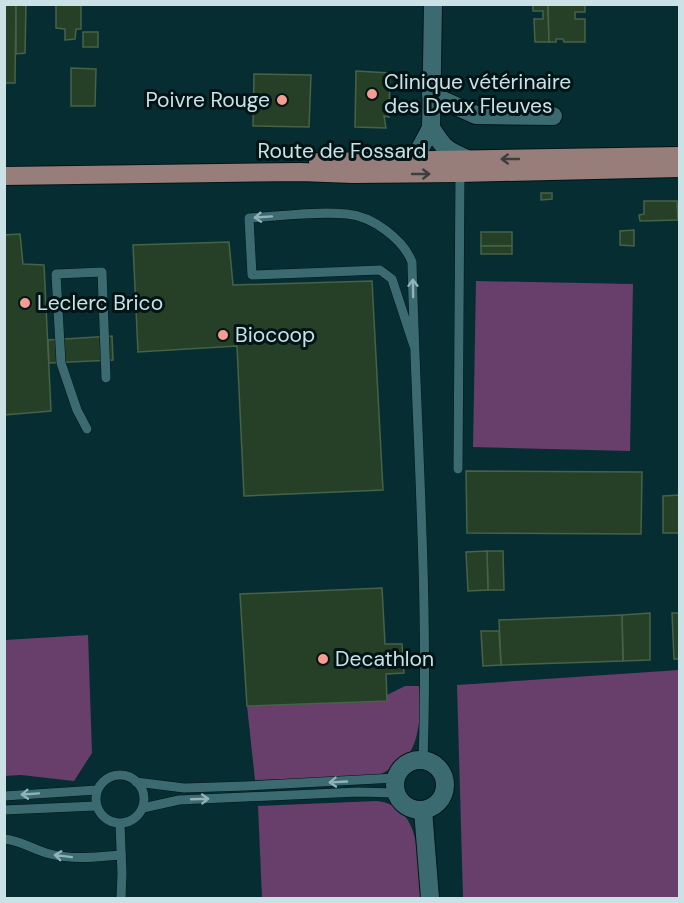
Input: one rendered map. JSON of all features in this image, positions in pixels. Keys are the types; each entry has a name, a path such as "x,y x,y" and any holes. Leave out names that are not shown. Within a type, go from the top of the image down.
{"main road":[{"name":"Route de Fossard","path":"4,176 300,172 353,174 464,166 680,156"},
{"name":"Route de Fossard","path":"4,167 414,160 464,166 680,168"}],"street":[{"path":"414,160 431,128 433,4"},
{"path":"431,95 476,115 553,116"},
{"path":"431,128 439,143 464,166"},
{"path":"423,760 437,767 442,774 444,789 437,803 423,810 407,806 396,785 399,771 409,762 423,760"},
{"path":"423,810 430,898"}],"lane":[{"path":"458,469 464,166"},
{"path":"414,346 392,279 380,270 252,275 249,218 314,213 350,214 374,223 395,237 409,252 412,262 424,577 426,674 423,760"},
{"path":"87,429 77,410 61,363 56,274 102,272 106,378"},
{"path":"136,782 143,794 143,808 134,820 120,824 105,819 96,806 97,790 105,780 116,775 123,775 136,782 195,787 396,785"},
{"path":"143,808 179,800 358,792 396,785"},
{"path":"4,796 97,790"},
{"path":"4,810 96,806"},
{"path":"120,824 121,898"},
{"path":"4,839 11,839 49,854 66,857 91,858 121,855"}],"shaded area":[{"path":"476,281 633,284 630,451 473,447"},
{"path":"88,635 92,753 74,781 21,775 5,776 5,640"},
{"path":"679,670 679,898 463,898 457,685"},
{"path":"405,686 419,686 419,722 412,749 393,767 376,777 255,780 247,706 386,701 387,695"},
{"path":"376,801 391,805 402,813 410,824 418,853 421,898 262,898 258,806"}],"building":[{"path":"4,4 16,4 15,83 4,83"},
{"path":"16,4 26,4 25,53 16,54"},
{"path":"56,4 81,4 81,29 76,29 75,39 65,40 65,29 56,28"},
{"path":"533,4 548,4 549,42 535,42 534,19 543,19 543,11 533,11"},
{"path":"548,4 585,4 585,12 575,12 575,19 585,19 585,42 564,42 563,39 556,39 556,42 549,42"},
{"path":"83,32 98,32 98,47 83,47"},
{"path":"71,68 96,69 95,106 71,106"},
{"name":"Clinique vétérinaire des Deux Fleuves","path":"356,71 390,73 389,117 384,116 386,128 355,127"},
{"name":"Poivre Rouge","path":"254,74 311,75 309,127 253,126"},
{"path":"541,193 552,193 552,199 541,200"},
{"path":"644,201 677,201 678,220 640,221 639,215 644,214"},
{"path":"634,230 634,246 620,245 620,231"},
{"path":"481,232 512,232 512,246 481,246"},
{"name":"Leclerc Brico","path":"20,234 23,264 44,265 51,411 4,415 4,235"},
{"path":"229,242 233,285 372,281 383,490 244,496 237,346 138,352 133,245"},
{"path":"481,246 512,246 512,254 481,254"},
{"path":"112,336 113,360 49,363 48,340"},
{"path":"466,471 642,472 641,534 467,533"},
{"path":"680,495 680,533 663,533 663,496"},
{"path":"487,551 503,551 504,590 488,590"},
{"path":"487,551 488,590 468,591 466,552"},
{"name":"Decathlon","path":"382,588 385,644 402,644 404,673 386,674 387,701 247,706 240,594"},
{"path":"650,613 650,660 623,661 622,615"},
{"path":"672,613 680,613 680,659 674,659"},
{"path":"622,615 623,661 501,665 499,620"},
{"path":"481,631 499,631 501,665 483,666"}],"place":[{"name":"Clinique vétérinaire des Deux Fleuves","path":"372,94"},
{"name":"Poivre Rouge","path":"282,100"},
{"name":"Leclerc Brico","path":"25,303"},
{"name":"Biocoop","path":"223,335"},
{"name":"Decathlon","path":"323,659"}]}
